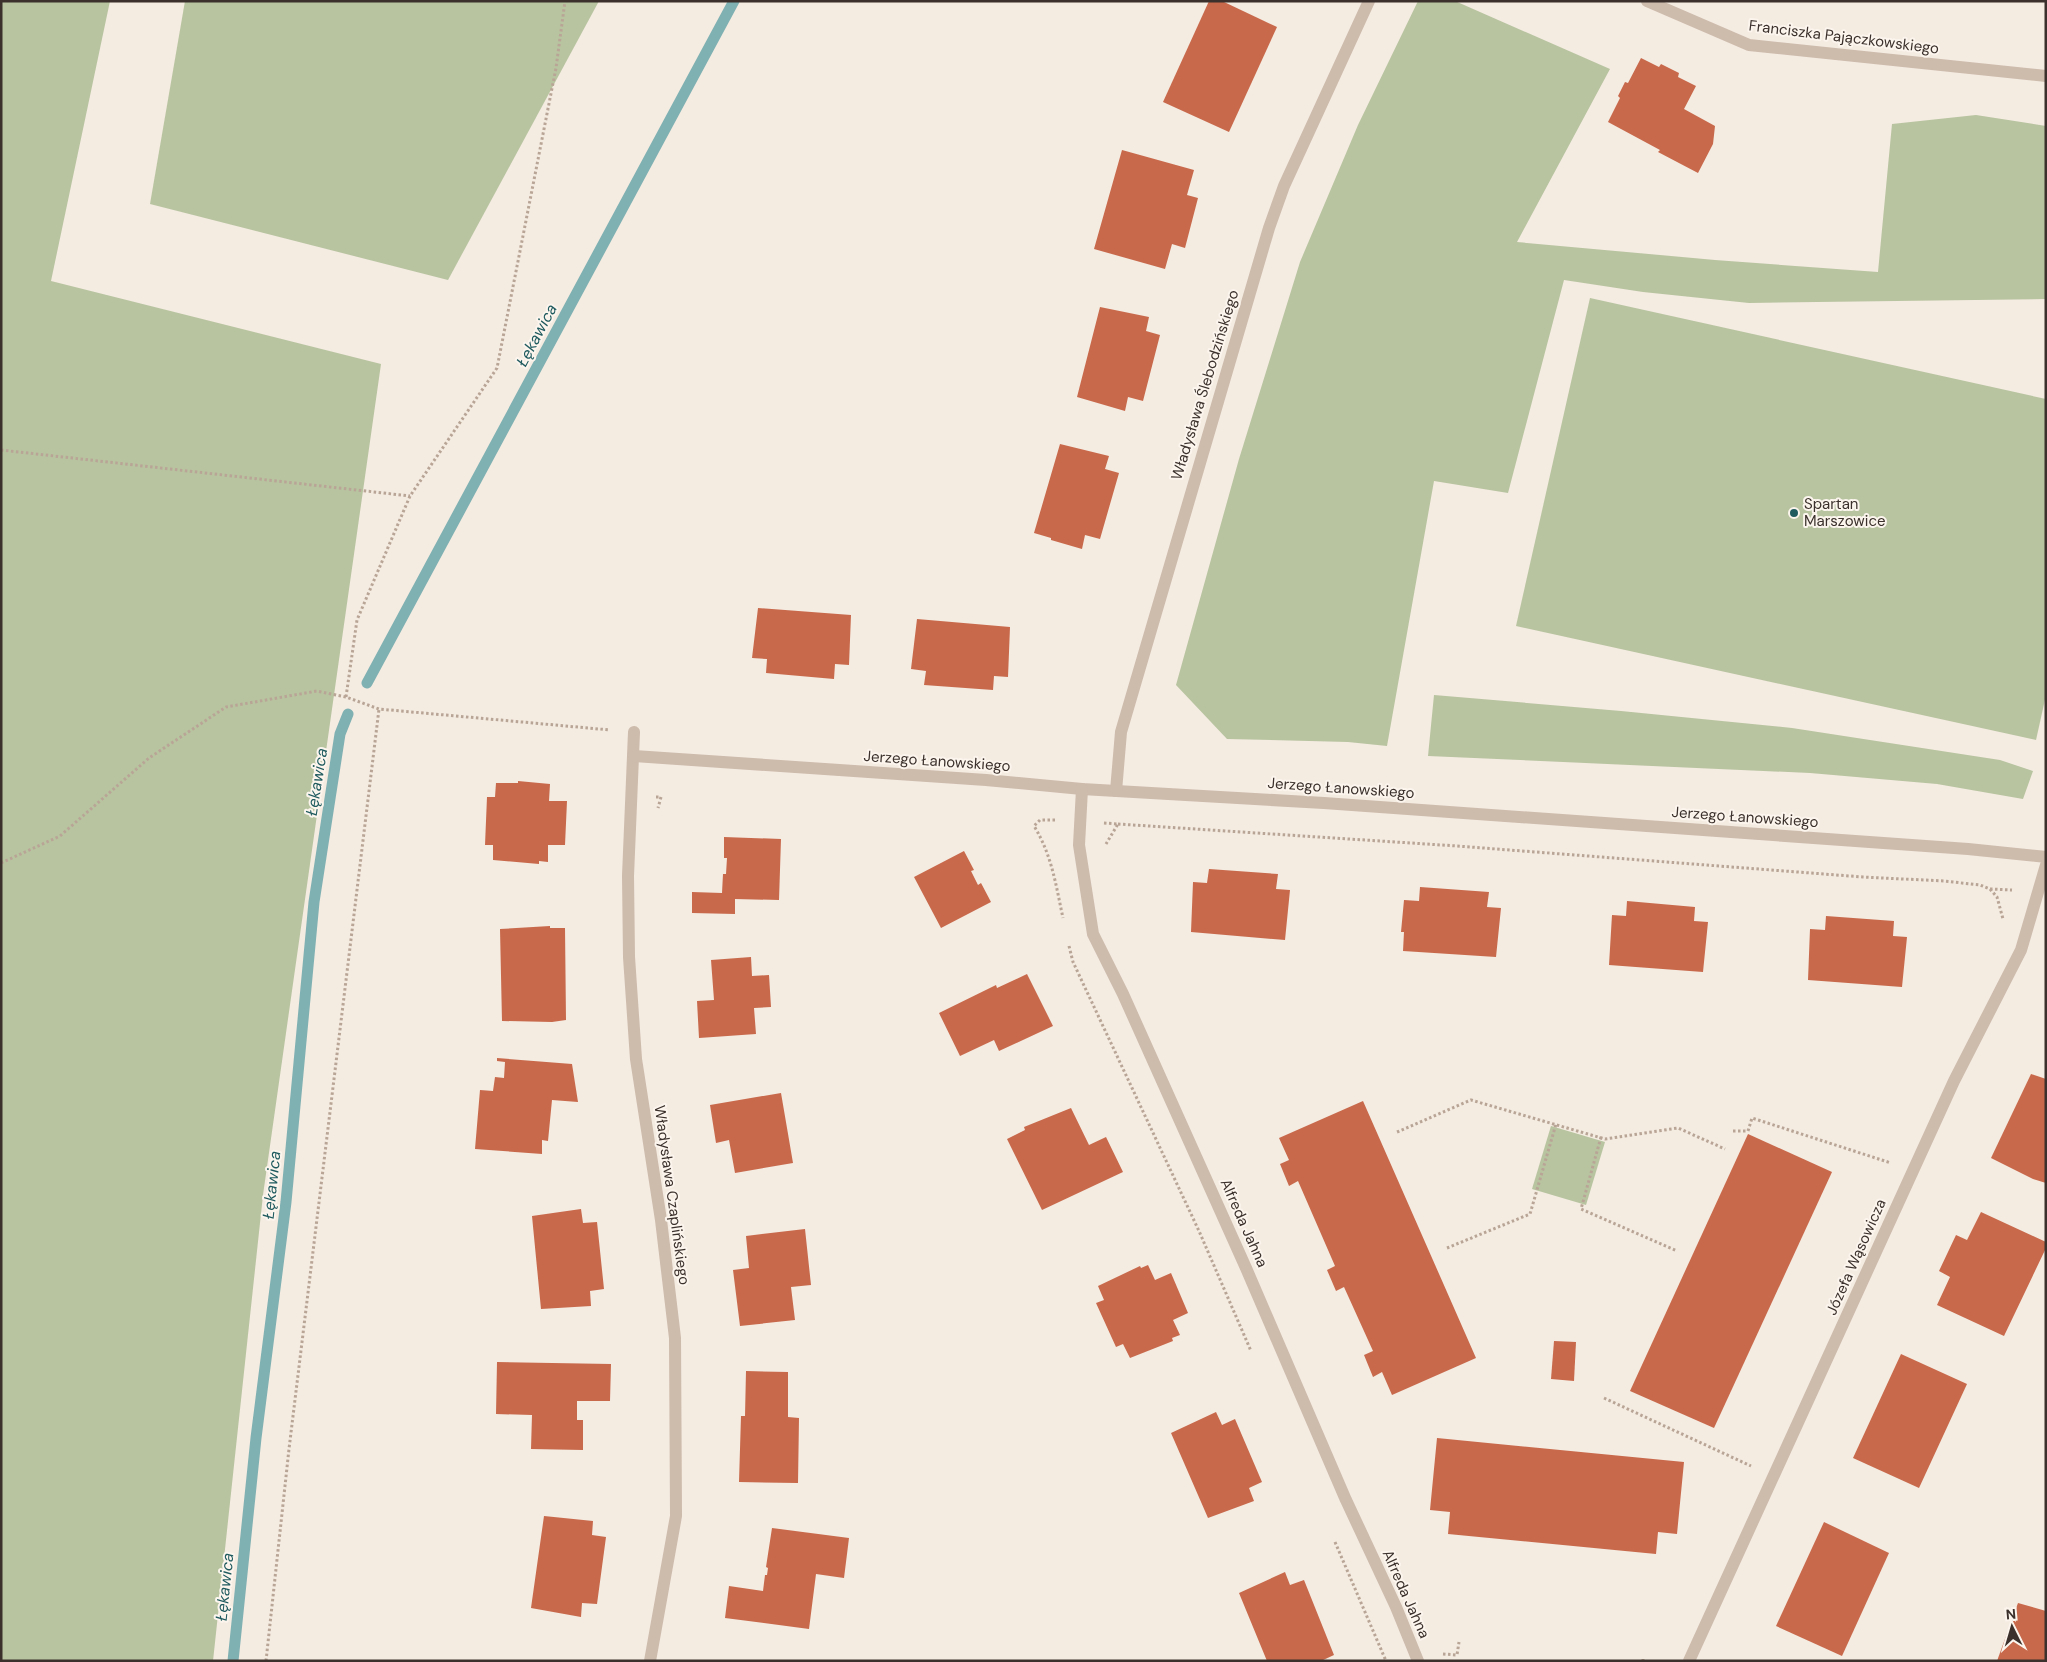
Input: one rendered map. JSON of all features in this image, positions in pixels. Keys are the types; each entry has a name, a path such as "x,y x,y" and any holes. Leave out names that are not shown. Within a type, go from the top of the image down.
{"street":[{"name":"Władysława Ślebodzińskiego","path":"1116,791 1121,732 1269,228 1284,186 1369,1"},
{"name":"Franciszka Pajączkowskiego","path":"1647,1 1749,45 2046,76"},
{"name":"Władysława Czaplińskiego","path":"634,732 628,876 629,957 636,1059 661,1220 675,1338 676,1516 650,1661"},
{"name":"Jerzego Łanowskiego","path":"634,756 986,780 1082,789 1324,803 1968,849 2046,857"},
{"name":"Alfreda Jahna","path":"1082,789 1079,845 1093,934 1123,994 1238,1250 1346,1500 1396,1607 1418,1661"},
{"name":"Józefa Wąsowicza","path":"1689,1661 1954,1081 2021,950 2046,864"}],"path":[{"path":"346,697 357,620 410,496 497,368 556,68 565,1"},
{"path":"1,450 410,496"},
{"path":"1,863 60,836 149,758 226,707 317,691 346,697 379,709 634,732"},
{"path":"266,1661 290,1440 379,709"},
{"path":"1118,824 1457,846 1980,885 1990,889 1997,897 2003,923"},
{"path":"1397,1132 1470,1100 1605,1139 1678,1128 1724,1149"},
{"path":"1733,1130 1748,1131 1752,1118 1896,1164"},
{"path":"1447,1248 1530,1214 1556,1124"},
{"path":"1602,1137 1581,1209 1677,1252"},
{"path":"1604,1398 1756,1468"},
{"path":"1440,1654 1457,1655 1459,1642"}],"green space":[{"path":"1,1 110,1 51,281 381,364 263,1195 213,1661 1,1661"},
{"path":"185,1 599,1 448,280 150,204"},
{"path":"1418,1 1455,1 1610,69 1517,242 1715,260 1878,272 1892,124 1976,115 2046,126 2046,299 1749,303 1643,292 1564,280 1508,493 1434,481 1387,746 1348,742 1227,739 1176,685 1239,459 1300,262 1358,125"},
{"name":"Spartan Marszowice","path":"1590,298 2046,399 2046,695 2036,740 1516,626"},
{"path":"1434,695 1792,728 2000,760 2033,771 2023,799 1937,784 1810,773 1428,756"},
{"path":"1551,1126 1605,1142 1586,1205 1532,1189"}],"building":[{"path":"1209,1 1222,1 1277,27 1229,132 1163,102"},
{"path":"1641,58 1659,67 1661,64 1679,73 1678,77 1696,86 1684,109 1715,126 1713,144 1698,173 1608,122 1620,98 1618,96 1625,82 1628,83"},
{"path":"1122,150 1194,170 1187,195 1198,198 1185,248 1172,244 1165,269 1094,249"},
{"path":"1100,307 1149,317 1146,331 1160,335 1143,401 1128,397 1125,411 1077,397"},
{"path":"1060,444 1109,456 1105,469 1119,473 1100,539 1085,535 1082,549 1034,533"},
{"path":"758,608 851,615 849,665 835,664 834,679 766,673 767,659 752,658"},
{"path":"917,619 1010,627 1008,677 994,676 993,690 924,685 926,671 911,669"},
{"path":"518,781 550,784 549,801 567,801 565,845 548,845 548,862 539,861 539,864 493,860 493,845 485,845 487,797 495,797 496,783 518,783"},
{"path":"724,837 781,839 779,900 735,899 735,914 692,913 692,892 722,893 723,874 726,874 727,858 724,858"},
{"path":"964,851 974,870 971,871 978,885 981,883 991,902 941,928 914,877"},
{"path":"1209,869 1278,874 1276,889 1290,890 1285,940 1191,932 1193,882 1207,883"},
{"path":"1420,887 1489,892 1487,907 1501,908 1496,957 1403,951 1404,932 1401,932 1404,900 1419,901"},
{"path":"1627,901 1695,907 1694,921 1708,922 1703,972 1609,965 1612,915 1626,916"},
{"path":"1826,916 1894,921 1893,936 1907,937 1902,987 1808,980 1810,929 1825,930"},
{"path":"550,926 550,928 565,928 566,1020 552,1022 502,1021 500,929"},
{"path":"751,957 752,976 769,975 771,1007 754,1008 756,1034 699,1038 697,1001 714,1000 711,960"},
{"path":"1027,974 1053,1026 999,1051 994,1040 960,1056 939,1013 996,985 997,988"},
{"path":"497,1058 572,1064 578,1102 552,1100 548,1141 542,1140 542,1154 475,1149 480,1090 493,1091 495,1077 504,1078 505,1062 497,1061"},
{"path":"2031,1074 2046,1079 2046,1183 2033,1179 1991,1158"},
{"path":"781,1093 793,1163 735,1173 729,1140 716,1143 710,1105"},
{"path":"1363,1101 1476,1358 1392,1395 1382,1372 1373,1377 1364,1355 1373,1351 1344,1287 1336,1291 1327,1270 1335,1266 1298,1181 1289,1186 1280,1164 1289,1160 1279,1138"},
{"path":"1071,1108 1089,1145 1106,1137 1123,1172 1042,1210 1007,1139 1025,1130 1024,1127"},
{"path":"1748,1134 1832,1172 1714,1428 1630,1391"},
{"path":"581,1209 583,1223 597,1222 604,1289 590,1291 591,1306 541,1309 532,1216"},
{"path":"1981,1212 2046,1242 2046,1248 2004,1336 1937,1305 1950,1277 1939,1271 1956,1235 1967,1240"},
{"path":"805,1229 811,1285 791,1287 795,1320 740,1326 733,1270 749,1268 746,1236"},
{"path":"1148,1265 1155,1280 1171,1273 1188,1313 1173,1320 1180,1335 1172,1338 1173,1341 1130,1358 1123,1344 1116,1347 1096,1303 1104,1300 1098,1286 1140,1266 1141,1268"},
{"path":"1554,1341 1576,1342 1574,1381 1551,1379"},
{"path":"1901,1354 1967,1384 1919,1488 1853,1458"},
{"path":"497,1362 611,1364 610,1401 577,1401 577,1420 583,1420 583,1450 531,1449 532,1415 496,1414"},
{"path":"746,1371 788,1372 788,1417 799,1418 798,1483 739,1482 741,1416 745,1416"},
{"path":"1216,1412 1222,1425 1235,1419 1262,1482 1249,1488 1254,1501 1208,1518 1171,1433"},
{"path":"1437,1438 1684,1462 1677,1534 1658,1532 1656,1554 1448,1534 1450,1512 1430,1510"},
{"path":"544,1516 593,1521 592,1535 606,1537 597,1604 582,1603 581,1617 531,1608"},
{"path":"1824,1522 1889,1553 1842,1656 1776,1626"},
{"path":"772,1528 849,1538 844,1578 816,1574 809,1629 725,1618 729,1586 763,1591 768,1568 766,1567"},
{"path":"1285,1572 1290,1585 1304,1580 1334,1655 1321,1661 1267,1661 1239,1593"},
{"path":"2018,1603 2046,1611 2046,1661 1997,1661"}],"waterway":[{"name":"Łękawica","path":"367,683 734,1"},
{"name":"Łękawica","path":"233,1661 256,1438 286,1202 314,902 340,734 348,714"}],"place":[{"name":"Spartan Marszowice","path":"1794,513"}]}
